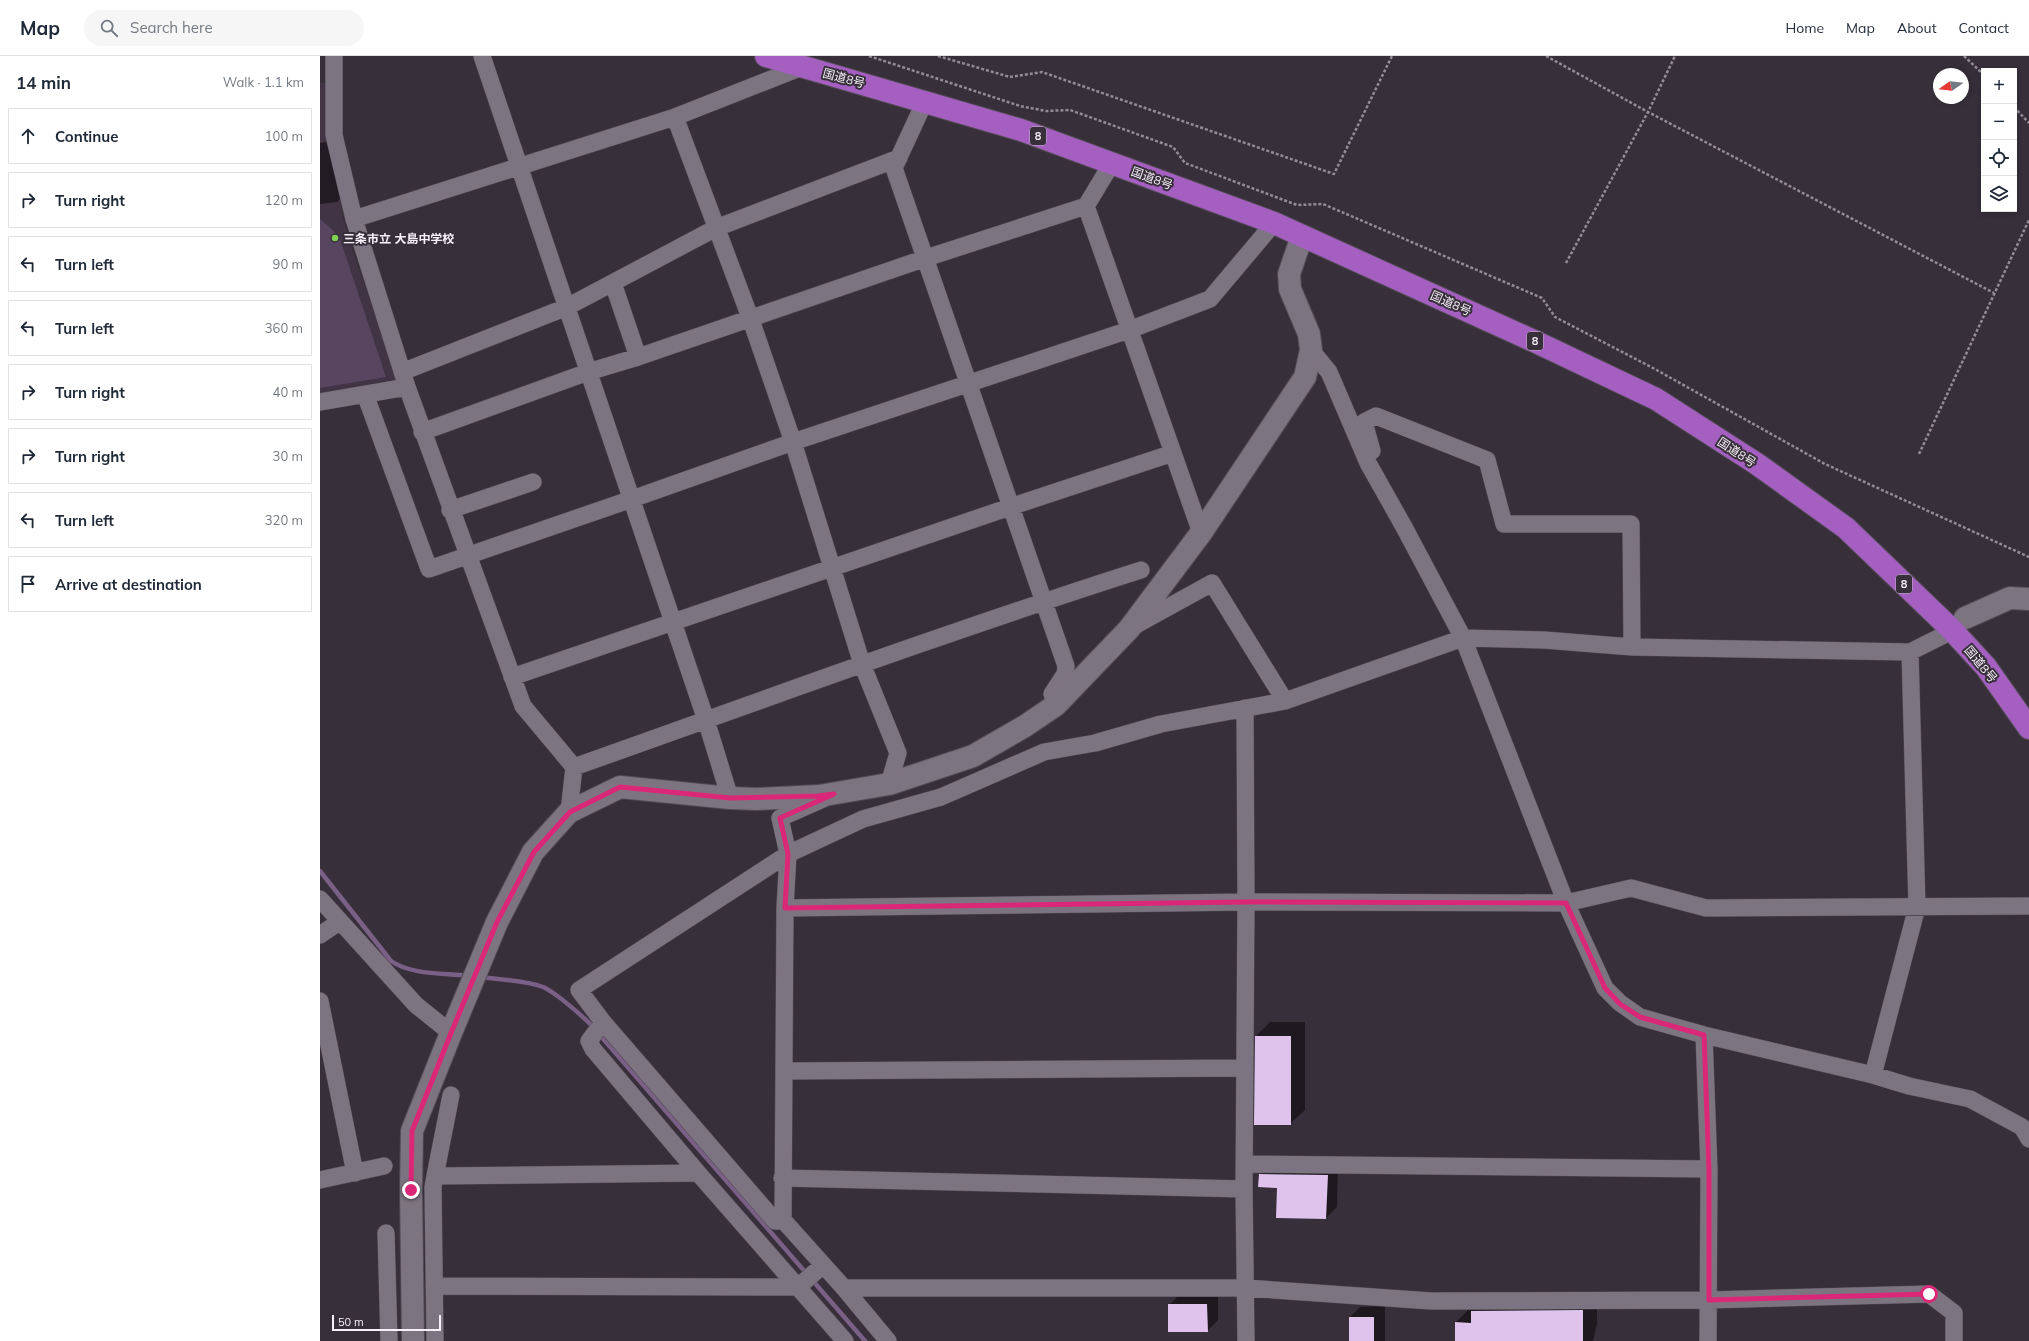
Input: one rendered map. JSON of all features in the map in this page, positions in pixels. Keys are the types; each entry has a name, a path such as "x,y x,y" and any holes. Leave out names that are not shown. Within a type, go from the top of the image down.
{"highway":[{"name":"国道8号","path":"766,56 1021,130 1274,223 1536,342 1656,399 1757,464 1846,528 1958,624 2029,728"}],"street":[{"path":"334,56 334,135 354,219 404,380 450,510 523,706 574,767 570,812"},
{"path":"482,56 518,167 567,307 706,720 730,798"},
{"path":"354,219 675,117 802,67"},
{"path":"925,101 894,168 1066,666 1065,674 1052,694 1056,705"},
{"path":"675,117 751,320 793,442 862,664 898,753 889,784"},
{"path":"320,402 365,394 404,380 567,307 716,228 899,158"},
{"path":"422,432 588,372 638,358 926,258 1086,206 1112,163"},
{"path":"1086,206 1201,533"},
{"path":"365,394 429,569 793,442 1129,330 1210,299 1274,223"},
{"path":"413,1341 411,1190 412,1131 497,922 534,852 570,812 620,787 730,798 818,796 889,784 973,756 1025,726 1056,705 1129,628 1201,533 1305,377 1311,350 1309,334 1290,289 1289,274 1302,236"},
{"path":"613,283 638,358"},
{"path":"1311,350 1329,372 1370,467 1404,527 1463,638 1566,903 1605,988 1620,1004 1640,1017 1704,1035 1873,1075 1909,1086 1970,1099 2022,1127 2029,1139"},
{"path":"1370,467 1375,459 1364,422 1376,416 1487,460 1504,524 1631,524 1632,646"},
{"path":"512,676 1010,507 1172,454"},
{"path":"450,510 533,482"},
{"path":"574,767 862,664 1044,601 1141,570"},
{"path":"1129,628 1212,583 1285,701"},
{"path":"783,1220 775,1221 599,1027 579,990 788,854 863,818 941,797 1044,752 1095,743 1161,724 1285,701 1463,638 1544,640 1632,646 1910,652 1942,636 1958,624 2010,598 2029,599"},
{"path":"1873,1075 1917,906 1910,652"},
{"path":"1245,708 1246,902 1244,1189 1246,1341"},
{"path":"834,794 780,818 788,854 785,908 782,1178 783,1220 820,1268 844,1288 888,1341"},
{"path":"785,908 1246,902 1566,903 1631,888 1706,908 2029,906"},
{"path":"320,899 339,922 416,1005 451,1033"},
{"path":"320,935 339,922"},
{"path":"320,1001 355,1173"},
{"path":"599,1027 589,1041 593,1048 698,1173 800,1285 845,1341"},
{"path":"1704,1035 1709,1170 1708,1341"},
{"path":"784,1071 1244,1068"},
{"path":"435,1341 433,1187 451,1095"},
{"path":"1245,1164 1709,1170"},
{"path":"320,1180 384,1166"},
{"path":"435,1176 698,1173"},
{"path":"782,1178 1244,1189"},
{"path":"386,1233 388,1341"},
{"path":"434,1286 800,1285 820,1268"},
{"path":"844,1288 1246,1288 1431,1302 1709,1300 1929,1294 1954,1313 1954,1341"}],"path":[{"path":"938,56 1010,77 1042,72 1334,174 1392,56"},
{"path":"1546,56 1648,112 1994,293"},
{"path":"1566,263 1648,112 1675,56"},
{"path":"1964,56 1981,73"},
{"path":"2017,110 2029,123"},
{"path":"1919,454 2029,220"}],"shaded area":[{"name":"三条市立 大島中学校","path":"320,83 327,83 329,129 343,218 355,259 398,377 392,383 320,393"},
{"name":"三条市立 大島中学校","path":"320,219 339,236 386,377 320,388"}],"building":[{"path":"1255,1036 1291,1036 1291,1125 1254,1125"},
{"path":"1259,1174 1328,1175 1326,1219 1276,1218 1277,1188 1258,1187"},
{"path":"1168,1304 1207,1304 1208,1332 1168,1332"},
{"path":"1583,1310 1583,1341 1455,1341 1455,1322 1471,1323 1471,1311"},
{"path":"1349,1317 1374,1317 1374,1341 1349,1341"}],"waterway":[{"path":"320,871 391,961 408,969 428,973 468,976"},
{"path":"481,977 521,982 543,987 570,1006 594,1028"},
{"path":"599,1034 865,1341"}],"place":[{"name":"三条市立 大島中学校","path":"335,238"}],"route":[{"path":"411,1190 412,1131 497,922 534,852 570,812 620,787 730,798 757,799 834,794 780,818 788,854 785,908 1246,902 1566,903 1605,988 1620,1004 1640,1017 1704,1035 1709,1170 1709,1300 1929,1294"}]}
